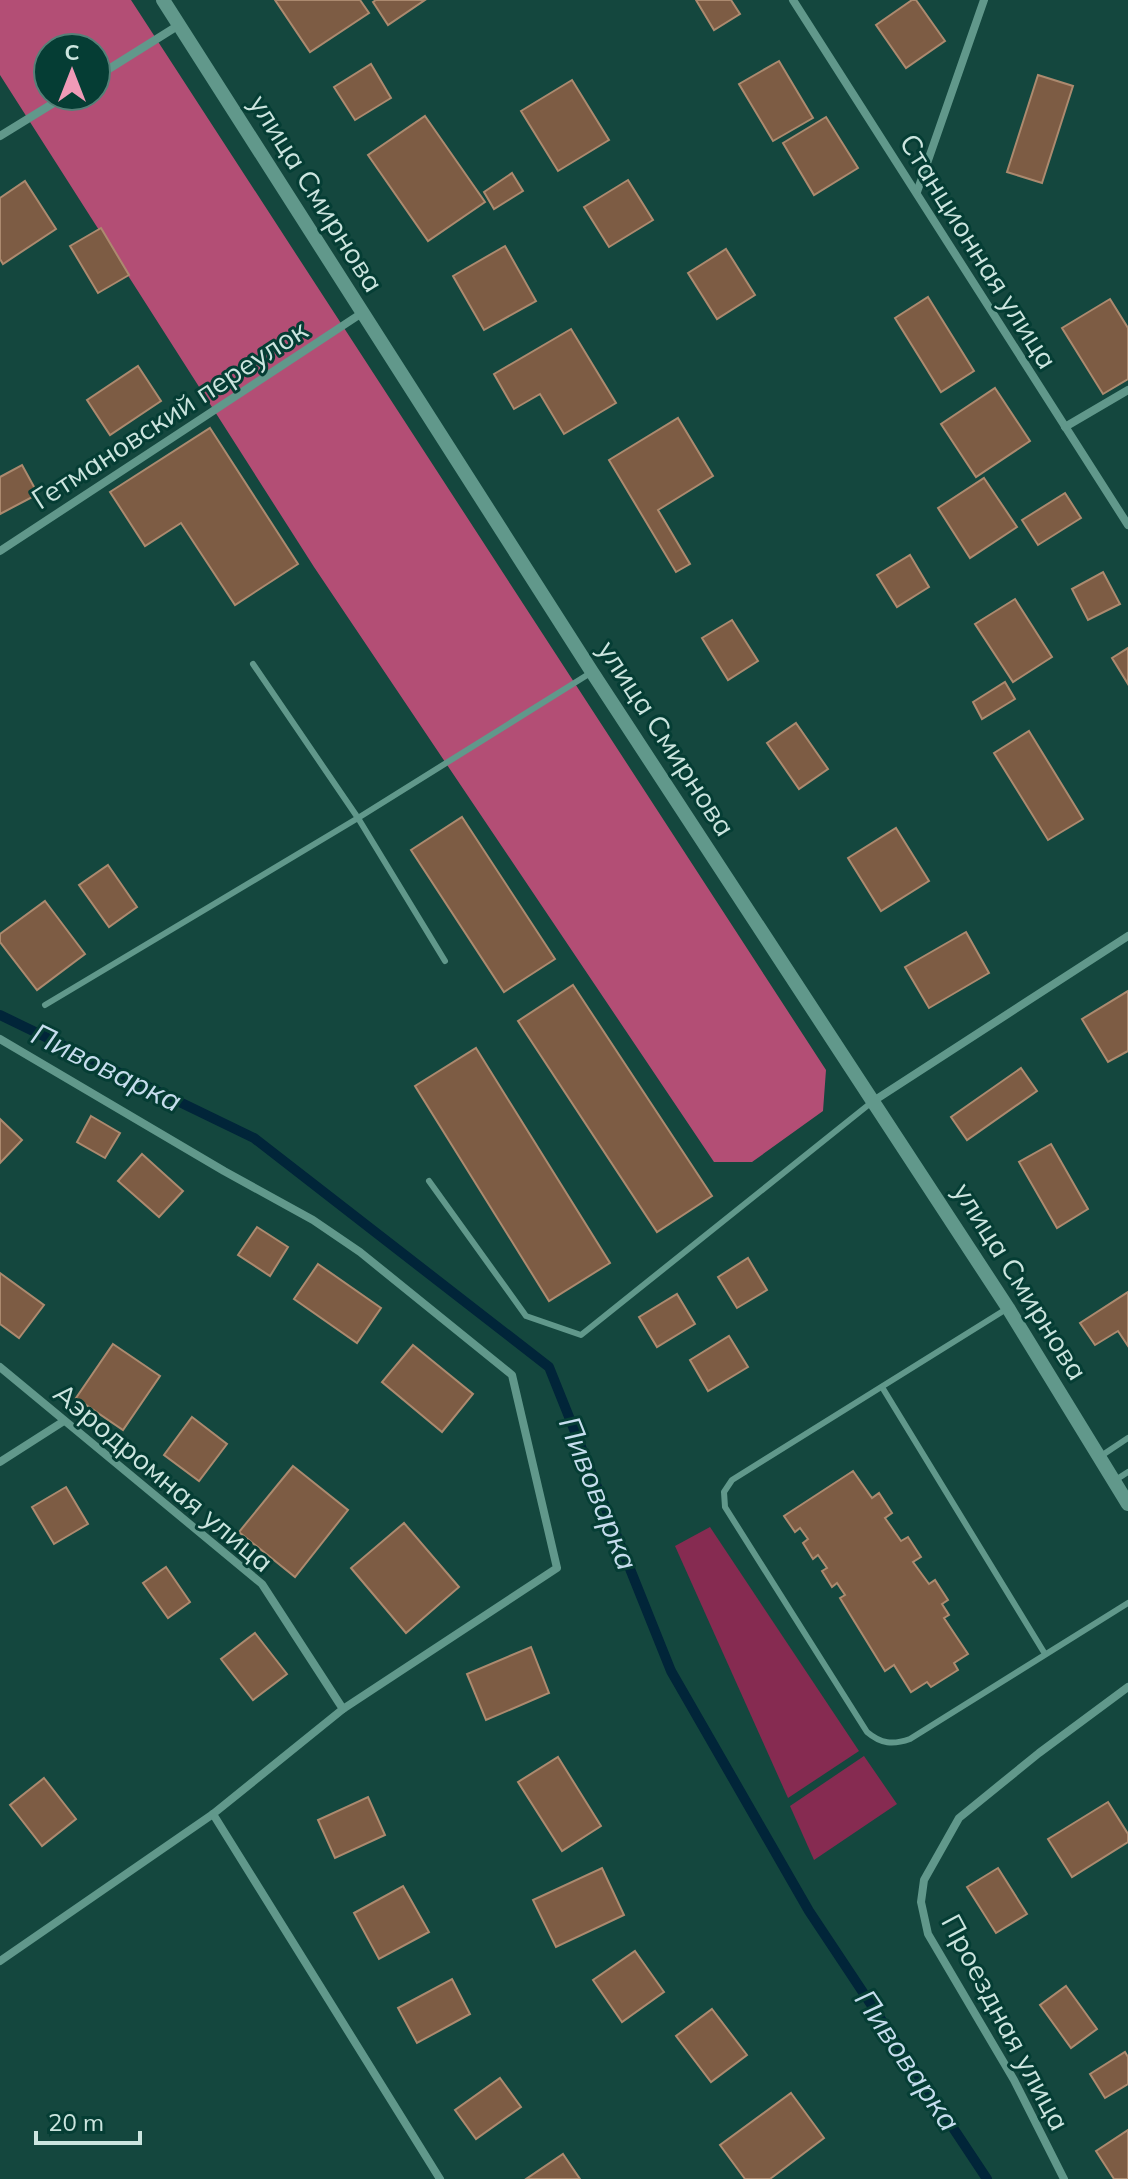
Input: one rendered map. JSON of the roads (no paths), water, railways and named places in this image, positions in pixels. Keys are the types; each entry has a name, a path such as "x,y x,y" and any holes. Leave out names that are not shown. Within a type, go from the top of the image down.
{"street":[{"name":"улица Смирнова","path":"163,0 592,672 875,1100 1128,1504"},
{"name":"Станционная улица","path":"793,0 1128,525"},
{"path":"917,192 984,0"},
{"path":"112,67 179,25"},
{"path":"0,136 39,112"},
{"name":"Гетмановский переулок","path":"0,551 362,313"},
{"path":"1065,427 1128,390"},
{"path":"875,1100 1128,936"},
{"path":"0,1039 313,1220 360,1252 512,1375 557,1568 343,1709 213,1814 0,1961"},
{"name":"Аэродромная улица","path":"0,1367 262,1584 343,1709"},
{"path":"0,1462 64,1421"},
{"name":"Проездная улица","path":"1064,2179 1014,2080 928,1934 921,1902 924,1880 959,1818 1128,1687"},
{"path":"213,1814 440,2179"}],"lane":[{"path":"253,664 358,818 445,961"},
{"path":"45,1005 358,818 592,672"},
{"path":"429,1181 526,1316 581,1335 875,1100"},
{"path":"1008,1308 732,1480 724,1492 725,1507 867,1732 875,1739 896,1744 910,1739 1128,1603"},
{"path":"882,1387 1045,1654"},
{"path":"1099,1456 1128,1438"},
{"path":"1114,1481 1128,1472"}],"waterway":[{"name":"Пивоварка","path":"0,1015 254,1138 549,1367 671,1671 809,1911 987,2179"}]}
